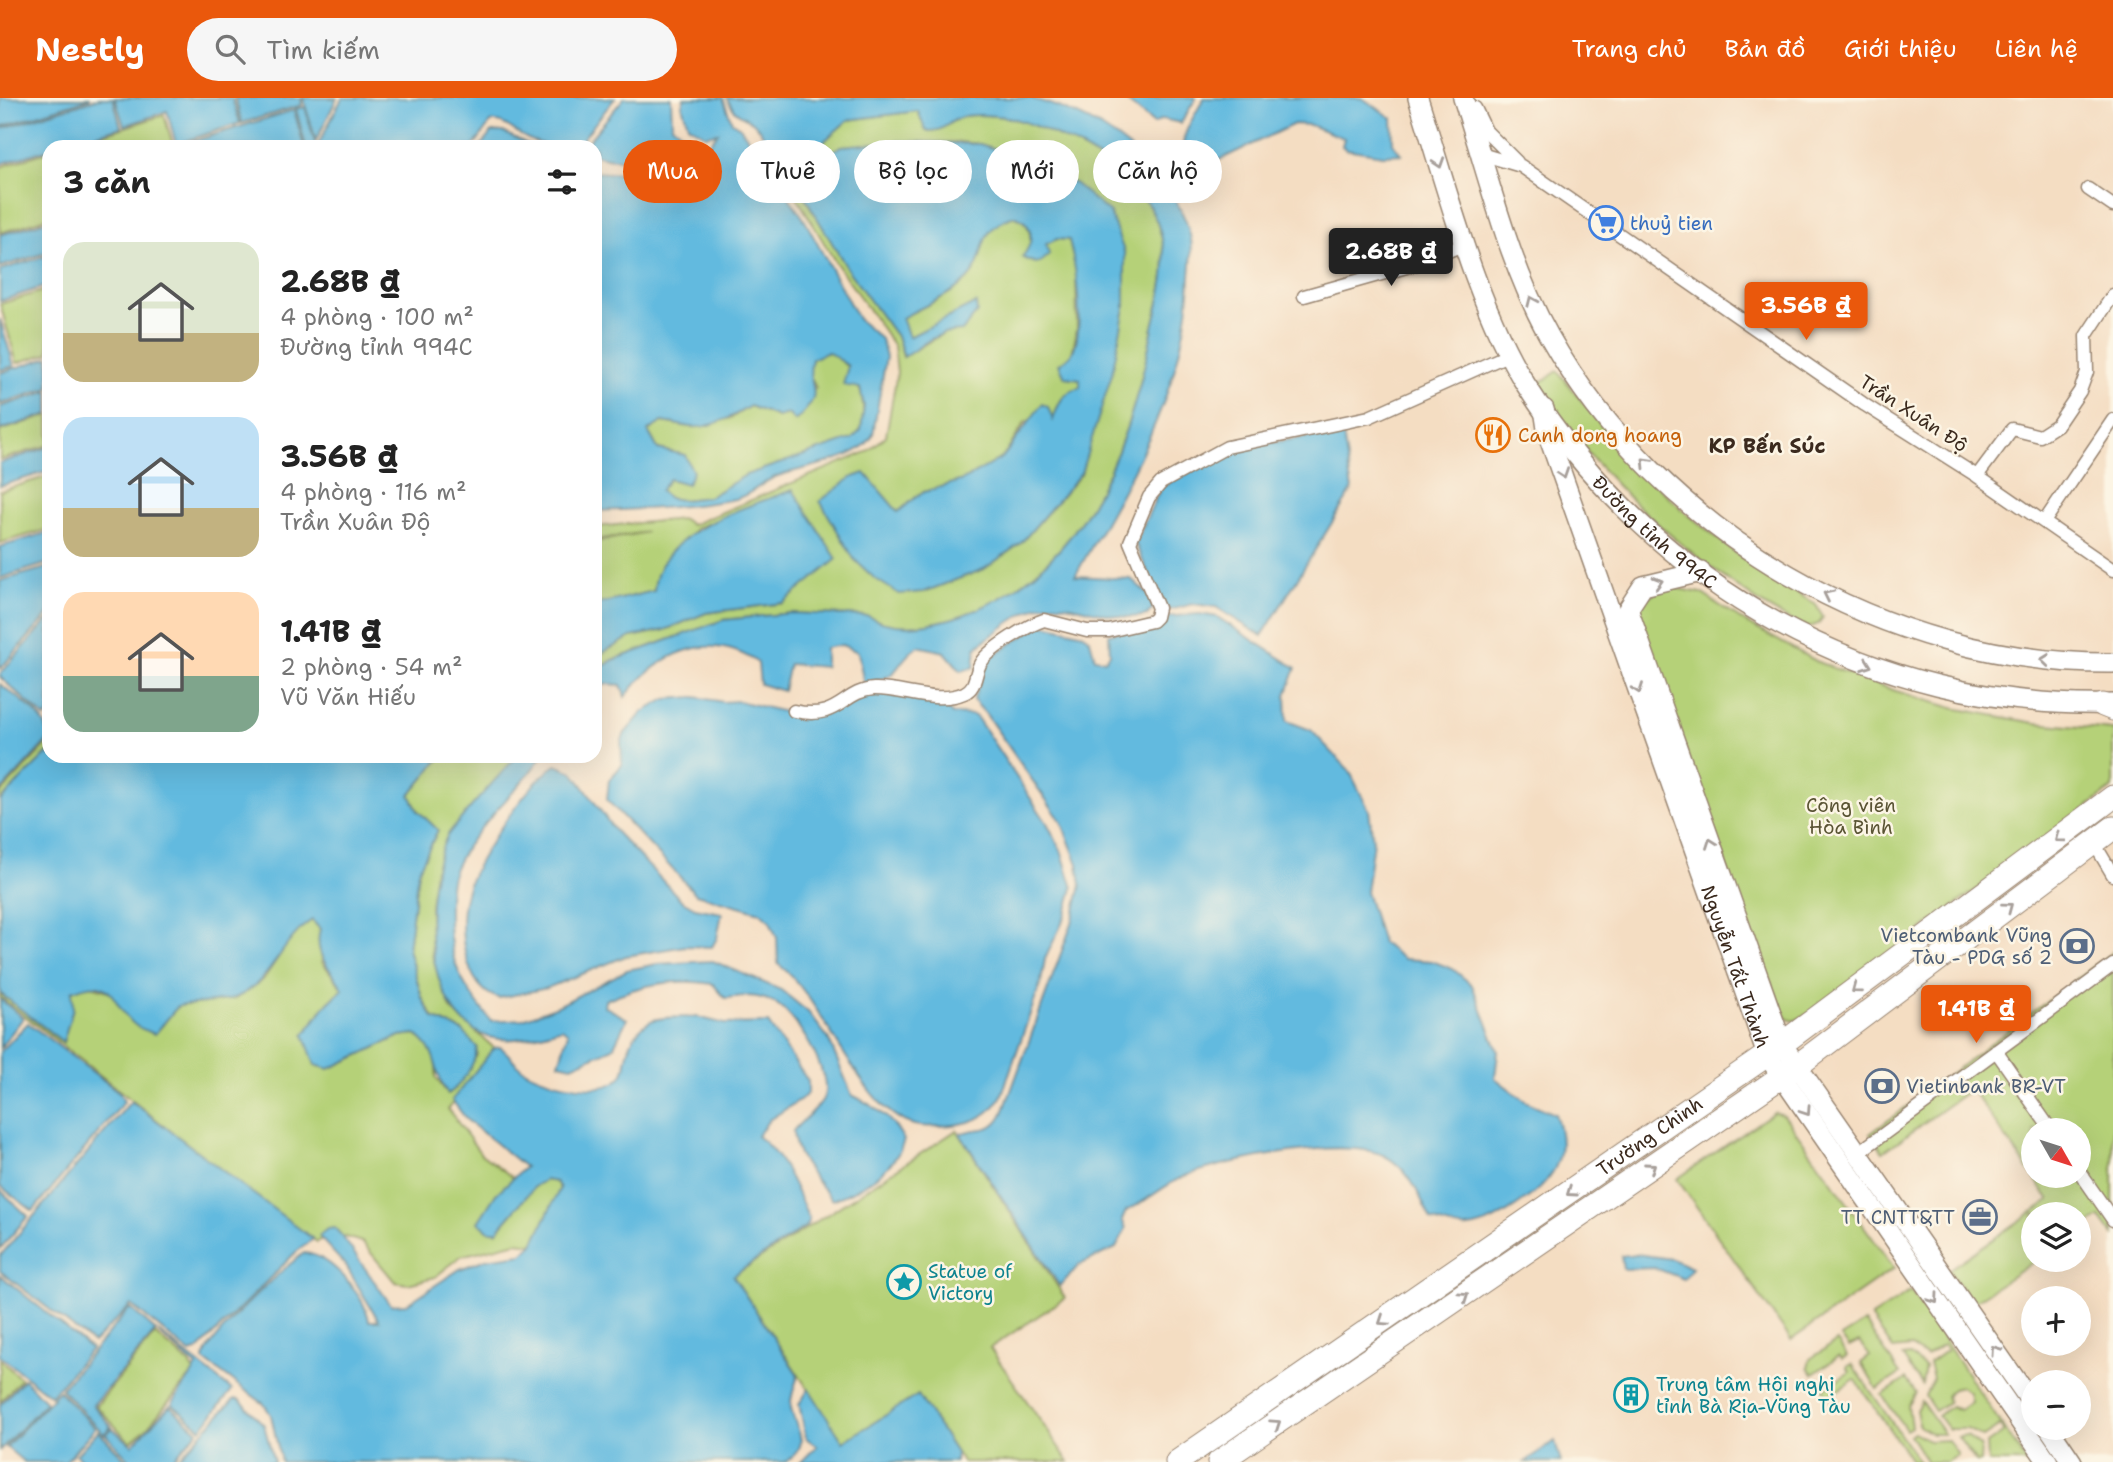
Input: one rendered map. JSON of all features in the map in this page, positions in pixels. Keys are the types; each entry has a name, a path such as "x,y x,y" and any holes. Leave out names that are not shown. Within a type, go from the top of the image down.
{"highway":[{"name":"Trường Chinh","path":"1177,1462 1775,1049 2113,797"},
{"name":"Trường Chinh","path":"1219,1462 1789,1071 2113,828"},
{"path":"1532,1219 1547,1239"}],"main road":[{"name":"Đường tỉnh 994C","path":"1418,98 1465,244 1510,354 1544,409 1616,499 1675,553 1770,620 1866,665 1941,688 1988,697 2110,706"},
{"name":"Đường tỉnh 994C","path":"1463,98 1520,272 1533,303 1565,361 1638,453 1711,523 1786,573 1870,615 1900,626 1958,643 2030,659 2113,663"},
{"name":"Nguyễn Tất Thành","path":"1544,409 1548,435 1620,613 1775,1049 1914,1270 2048,1462"},
{"path":"1620,613 1643,586 1701,572"},
{"name":"Nguyễn Tất Thành","path":"1789,1071 1858,1153 2021,1387"},
{"path":"1914,1270 1931,1258"},
{"path":"2057,1440 2072,1462"}],"street":[{"path":"1472,98 1486,131 1521,166"},
{"name":"Trần Xuân Độ","path":"1481,154 1521,166 1894,425 1977,476 2113,570"},
{"path":"2088,189 2113,206"},
{"path":"1304,296 1417,264 1465,244"},
{"path":"1977,476 2011,429 2040,436 2057,425 2085,380 2086,336 2113,295"},
{"path":"794,711 823,713 870,690 933,696 965,693 973,685 983,660 1044,620 1098,631 1120,630 1152,621 1156,617 1157,608 1130,542 1149,497 1161,483 1227,447 1320,429 1385,412 1510,354"},
{"path":"2044,522 2113,420"},
{"path":"2094,843 2113,875"},
{"path":"1858,1153 2113,965"},
{"path":"1996,1051 2043,1118"},
{"path":"2091,1188 2113,1220"}],"green space":[{"path":"918,111 926,131 941,129 959,118 977,115 1015,119 1065,140 986,140 986,146 972,143 972,140 854,140 854,146 840,147 840,140 826,140 848,120"},
{"path":"164,115 172,140 84,140"},
{"path":"1079,147 1093,155 1093,203 1147,203 1163,243 1163,281 1142,378 1129,423 1112,466 1091,507 1065,543 1033,575 995,601 950,619 930,624 898,625 868,616 792,613 723,620 613,660 602,667 602,653 631,637 665,630 706,613 783,603 807,581 793,490 696,528 654,591 602,603 602,541 647,532 602,539 602,526 683,519 691,525 867,452 886,436 897,373 894,346 836,263 800,203 808,203 850,273 898,339 903,357 944,333 908,337 902,318 943,297 964,282 978,263 985,238 999,223 1013,216 1023,221 1030,232 1030,247 1057,239 1069,240 1076,266 1077,329 1072,354 1080,387 1061,400 1053,422 1026,421 1003,457 963,480 921,493 898,513 888,502 924,592 984,569 1021,543 1081,474 1125,308 1057,203 1079,203"},
{"path":"42,153 42,219 0,233 0,167"},
{"path":"42,291 42,355 17,363 0,304"},
{"path":"828,352 847,366 862,396 861,431 852,439 746,475 709,497 682,500 669,498 660,491 685,455 658,449 648,431 662,422 692,427 731,418 750,406 778,417 816,388 808,372 812,359"},
{"path":"1558,371 1626,456 1684,511 1737,554 1816,605 1823,617 1818,624 1808,628 1759,602 1687,549 1616,485 1575,437 1538,384"},
{"path":"42,417 42,447 0,460 0,431"},
{"path":"42,478 42,531 0,543 0,491"},
{"name":"Công viên Hòa Bình","path":"1669,587 1701,593 1746,623 1820,663 1896,691 1953,708 2035,723 2113,730 2113,788 1809,1014 1794,1021 1787,1019 1755,947 1638,617 1641,605 1648,597"},
{"path":"42,749 42,759 0,801 0,794"},
{"path":"436,763 512,763 435,870 430,907 432,955 451,1009 494,1048 448,1109 481,1154 515,1179 496,1194 497,1231 535,1186 545,1180 556,1182 560,1189 533,1244 517,1242 461,1256 435,1277 408,1284 395,1282 362,1242 342,1236 334,1228 320,1236 321,1239 317,1242 197,1152 0,997 0,993 63,1042 73,1008 71,991 88,985 112,992 119,1004 155,1034 178,1006 236,998 263,980 295,932 312,920 320,929 322,962 343,989 325,1006 305,1035 315,1065 329,1069 400,1036 415,1034 432,1053 436,1064 436,1078 448,1094 455,1089 477,1055 463,1031 434,1018 422,998 408,949 418,871 438,830 418,811 410,795"},
{"path":"2113,952 2113,1235 2100,1217 2091,1223 2091,1202 2047,1202 2050,1200 2041,1188 2091,1188 2091,1118 2021,1118 2021,1159 1971,1089 1883,1152 1870,1134"},
{"path":"1774,1112 1784,1115 1894,1268 1791,1340 1677,1179"},
{"path":"957,1130 1065,1298 990,1348 1069,1462 962,1462 918,1395 843,1442 733,1276"},
{"path":"2021,1220 2021,1270 1972,1303 1948,1270"},
{"path":"1911,1291 2027,1462 1988,1462 1987,1444 2004,1432 2000,1426 1983,1437 1967,1429 1948,1429 1938,1416 1951,1406 1960,1410 1971,1402 1969,1392 1961,1387 1952,1389 1946,1396 1948,1402 1935,1411 1925,1396 1933,1379 1929,1363 1947,1350 1943,1345 1926,1356 1911,1347 1893,1349 1871,1317"},
{"path":"1865,1322 1900,1374 1877,1389 1861,1363 1870,1356 1859,1342 1849,1347 1841,1337"},
{"path":"155,1334 190,1364 194,1372 146,1429 130,1442 96,1406"},
{"path":"1837,1341 1847,1356 1842,1359 1839,1356 1813,1374 1808,1367 1810,1359"},
{"path":"1910,1355 1925,1367 1922,1385 1902,1356"},
{"path":"0,1359 21,1379 0,1402"},
{"path":"1852,1364 1919,1462 1912,1462 1855,1379 1827,1397 1823,1389 1850,1372 1847,1367"},
{"path":"1906,1379 1916,1393 1908,1406 1911,1427 1906,1430 1882,1395"},
{"path":"1921,1401 1944,1434 1932,1434 1919,1426 1916,1410"},
{"path":"1914,1432 1929,1441 1948,1440 1958,1455 1947,1462 1927,1462 1910,1435"},
{"path":"1967,1436 1981,1447 1980,1462 1976,1462 1958,1437"}],"water":[{"path":"0,98 91,98 0,127"},
{"path":"99,98 113,98 121,127 78,140 42,140 42,151 0,164 0,129"},
{"path":"115,98 232,98 240,123 188,140 175,140 167,111 124,126"},
{"path":"235,98 301,98 302,105 242,123"},
{"path":"303,98 337,98 316,140"},
{"path":"342,98 615,98 582,140 531,140 505,125 491,122 478,140 321,140"},
{"path":"624,98 671,98 672,125 683,134 684,140 623,140 623,159 617,159 602,157 602,140 589,140"},
{"path":"684,98 723,98 732,122 740,127 749,140 736,140 736,203 793,203 858,319 881,339 886,357 873,434 867,443 856,451 829,462 773,478 735,499 683,506 602,511 602,172 623,174 623,203 722,203 722,140 712,140 718,133 705,135 688,125 682,105","holes":["828,352 848,366 843,385 860,388 864,406 861,430 852,439 746,475 709,497 682,500 669,498 660,491 669,479 687,484 693,472 685,455 658,449 648,431 662,422 691,427 706,426 730,418 750,406 778,417 788,414 795,421 814,395 810,369 812,359"]},
{"path":"727,98 1030,98 1076,114 1120,140 1093,140 1093,155 1079,147 1079,140 1065,140 1024,122 1005,117 977,115 962,117 941,129 926,131 918,111 848,120 826,140 766,140 752,121 735,110"},
{"path":"1123,98 1196,98 1181,123 1162,119 1154,124"},
{"path":"1204,98 1362,98 1392,118 1393,143 1401,154 1383,155 1346,149 1342,146 1344,138 1310,125 1294,124 1222,159 1222,140 1184,140"},
{"path":"305,107 314,140 304,140 296,109"},
{"path":"294,110 302,140 198,140"},
{"path":"492,132 503,132 520,140 486,140"},
{"path":"972,144 986,146 986,203 1079,203 1079,187 1093,199 1093,203 1098,203 1110,213 1125,254 1125,308 1112,374 1081,473 1021,543 984,569 924,592 899,594 874,578 854,559 820,501 851,478 865,473 898,512 921,493 963,480 1003,457 1042,404 1048,407 1053,420 1062,399 1080,387 1080,379 1065,377 1059,364 1072,353 1078,329 1074,265 1069,240 1057,239 1046,244 1049,254 1037,263 1022,257 1030,239 1026,223 1014,216 1000,223 986,237 978,263 964,282 902,318 909,337 976,303 977,313 962,331 944,333 904,357 898,339 850,273 808,203 840,203 842,146 854,145 854,203 972,203"},
{"path":"1146,203 1177,203 1184,216 1192,243 1186,317 1178,356 1166,395 1134,469 1075,576 1131,579 1147,593 1153,608 1147,615 1119,616 1063,605 1040,606 1015,619 976,647 974,667 961,671 945,652 918,646 893,673 864,685 858,652 842,645 825,648 825,667 789,664 783,691 760,684 758,663 740,653 703,647 669,658 653,668 625,697 621,685 602,686 602,667 613,660 723,620 791,613 868,616 888,624 909,626 930,624 995,601 1033,575 1065,543 1091,507 1112,466 1129,423 1142,378 1165,269 1163,243"},
{"path":"42,222 42,254 0,267 0,235"},
{"path":"42,257 42,287 0,301 0,270"},
{"path":"0,319 14,366 0,370"},
{"path":"42,359 42,390 0,404 0,373"},
{"path":"42,393 42,416 0,430 0,407"},
{"path":"1327,434 1343,435 1352,490 1262,636 1216,607 1193,604 1170,610 1162,605 1135,543 1161,487 1221,455 1243,447"},
{"path":"42,449 42,473 0,486 0,463"},
{"path":"793,490 837,559 783,603 706,613 665,630 631,637 602,653 602,603 654,591 659,570 670,553 686,538 729,514"},
{"path":"42,534 42,565 0,578 0,547"},
{"path":"42,569 42,622 0,669 0,581"},
{"path":"1199,614 1217,617 1296,668 1286,695 1287,721 1311,730 1349,770 1369,810 1373,841 1366,892 1382,943 1404,959 1432,961 1453,969 1472,985 1498,1051 1495,1078 1525,1101 1555,1114 1561,1143 1560,1155 1549,1177 1530,1196 1482,1225 1464,1228 1431,1220 1413,1184 1401,1168 1385,1156 1366,1150 1315,1149 1229,1163 1178,1179 1126,1211 1122,1220 1126,1228 1116,1248 1079,1265 1060,1286 960,1134 989,1127 999,1120 1003,1113 1072,923 1081,885 1078,864 1061,821 973,700 989,658 1042,624 1084,634 1090,640 1095,658 1105,660 1110,654 1109,634 1151,624 1165,617"},
{"path":"42,627 42,715 0,677"},
{"path":"0,684 23,701 42,720 42,747 0,792"},
{"path":"868,693 942,701 952,714 973,715 977,718 1047,823 1061,850 1073,888 1065,917 1045,959 1041,982 1001,1097 987,1113 960,1124 920,1126 899,1119 880,1103 845,1056 812,1003 795,980 778,964 777,938 770,921 760,912 696,894 607,800 609,780 622,765 621,742 625,733 643,712 666,699 695,697 723,702 738,701 798,715"},
{"path":"42,759 42,763 436,763 410,795 418,811 438,830 418,871 408,949 422,998 433,1018 463,1031 477,1047 471,1067 463,1080 448,1094 439,1077 433,1056 415,1034 400,1036 329,1069 315,1065 304,1035 325,1006 343,989 321,954 318,938 320,929 312,920 292,939 268,971 249,990 231,999 178,1006 155,1034 135,1025 105,988 87,986 72,991 73,1008 63,1042 0,993 0,801"},
{"path":"512,763 536,763 468,845 459,860 450,886 450,935 455,962 465,985 491,1021 523,1019 558,1006 627,970 657,964 713,961 781,990 808,1012 828,1038 852,1095 882,1113 904,1140 900,1150 885,1169 865,1184 832,1200 807,1168 797,1150 793,1131 823,1099 823,1076 801,1031 782,1008 767,999 749,996 725,998 713,984 685,982 645,986 619,994 605,1000 604,1006 627,1019 613,1048 572,1066 559,1063 568,1033 562,1028 518,1039 495,1038 474,1030 457,1014 444,992 436,967 431,939 433,883 447,836"},
{"path":"556,765 573,772 615,831 681,900 695,908 722,913 717,938 712,947 685,946 626,956 547,988 499,998 479,985 468,963 462,928 466,893 480,862 503,824 531,788"},
{"path":"0,999 23,1018 0,1048"},
{"path":"697,1017 725,1024 768,1023 808,1081 808,1092 804,1097 769,1120 757,1136 782,1163 809,1219 806,1226 733,1276 798,1375 791,1404 801,1443 794,1455 786,1462 281,1462 271,1415 264,1404 204,1360 217,1337 231,1321 304,1253 325,1261 345,1278 361,1300 369,1321 379,1321 346,1266 319,1236 327,1229 335,1228 342,1236 391,1305 407,1304 460,1269 486,1259 522,1254 533,1244 560,1188 556,1182 545,1180 535,1186 497,1231 489,1231 478,1222 496,1194 525,1167 467,1120 452,1100 494,1048 500,1047 523,1069 546,1079 579,1087 608,1085 619,1079 625,1068 631,1042 643,1026 659,1019"},
{"path":"28,1023 119,1092 124,1102 33,1211 0,1186 0,1052"},
{"path":"131,1101 313,1239 296,1252 197,1351 190,1353 131,1305 93,1343 0,1271 0,1256"},
{"path":"0,1190 28,1216 0,1249"},
{"path":"1636,1254 1672,1259 1692,1268 1684,1279 1655,1268 1623,1269 1621,1256"},
{"path":"0,1275 91,1349 51,1396 0,1356"},
{"path":"130,1308 156,1331 93,1405 111,1426 104,1434 61,1389"},
{"path":"158,1332 232,1390 201,1429 172,1404 197,1367"},
{"path":"24,1379 46,1402 0,1450 0,1405"},
{"path":"809,1389 843,1442 918,1395 956,1453 955,1462 801,1462 817,1446 806,1438 799,1404"},
{"path":"59,1391 95,1428 65,1462 24,1462 6,1447"},
{"path":"234,1399 240,1400 264,1425 274,1462 175,1462"},
{"path":"170,1406 198,1431 170,1462 132,1462 106,1435 112,1428 132,1445"},
{"path":"98,1431 128,1462 84,1462 76,1455"},
{"path":"1555,1441 1561,1462 1525,1462"}],"place":[{"name":"thuỷ tien","path":"1606,223"},
{"name":"Canh dong hoang","path":"1493,435"},
{"name":"Vietcombank Vũng Tàu - PDG số 2","path":"2077,946"},
{"name":"Vietinbank BR-VT","path":"1882,1086"},
{"name":"TT CNTT&TT","path":"1980,1217"},
{"name":"Statue of Victory","path":"904,1282"},
{"name":"Trung tâm Hội nghị tỉnh Bà Rịa-Vũng Tàu","path":"1631,1395"}],"district":[{"name":"KP Bến Súc","path":"1767,446"}]}
